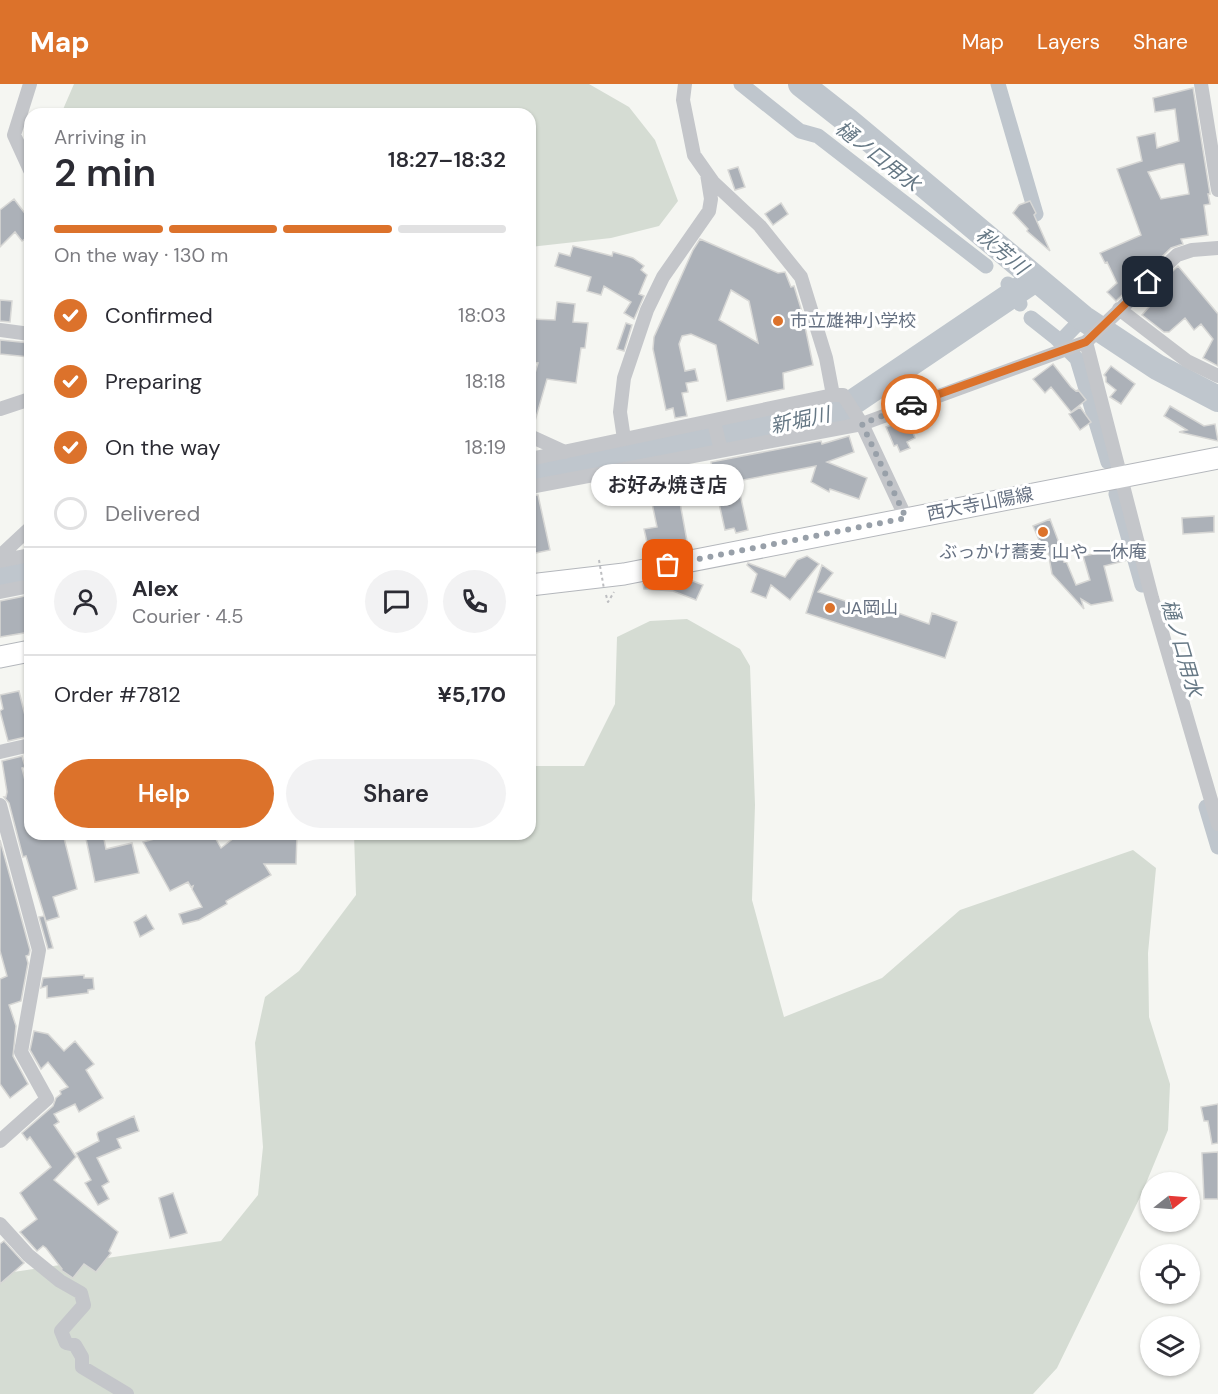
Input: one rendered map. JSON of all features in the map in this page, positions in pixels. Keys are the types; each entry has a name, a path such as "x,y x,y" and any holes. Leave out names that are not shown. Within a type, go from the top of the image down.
{"main road":[{"name":"西大寺山陽線","path":"536,584 624,574 1218,458"},
{"path":"0,657 24,652"}],"street":[{"path":"24,157 14,135 30,84"},
{"path":"685,84 683,100 694,155 713,182 760,226 801,278 838,395 861,421 906,518"},
{"path":"1201,84 1218,190"},
{"path":"624,439 620,412 624,378 647,310 663,277 710,211 711,199 706,172"},
{"path":"536,485 545,481 861,421 1088,340 1177,255 1192,250 1218,248"},
{"path":"1116,312 1187,362 1218,376"},
{"path":"0,330 24,333"},
{"path":"1088,340 1152,598 1218,824"},
{"path":"545,481 536,460 624,439 715,425 838,395"},
{"path":"0,409 24,401"},
{"path":"715,425 720,447"},
{"path":"536,439 565,452"},
{"path":"0,555 24,533"},
{"path":"0,561 24,556"},
{"path":"0,592 24,587"},
{"path":"0,752 24,746"},
{"path":"0,805 39,950 21,1052 47,1099 0,1141"},
{"path":"0,1224 28,1255 60,1281 81,1293 84,1305 61,1331 66,1343 75,1345 82,1357 82,1367 127,1394"}],"path":[{"path":"599,560 604,590"}],"shaded area":[{"path":"74,84 589,84 629,107 655,140 678,201 659,226 611,238 536,246 536,108 64,108"},
{"path":"687,619 740,649 750,666 755,805 752,900 784,1017 882,978 960,910 1133,850 1156,868 1148,953 1149,1017 1170,1084 1168,1130 1151,1172 1140,1172 1140,1197 1057,1368 1033,1394 0,1394 0,1274 221,1241 258,1195 263,1147 255,1043 265,997 299,971 356,895 354,840 536,840 536,766 584,766 615,704 617,637 650,621"}],"building":[{"path":"1193,88 1210,194 1208,194 1210,204 1204,205 1208,235 1181,239 1183,244 1171,248 1116,301 1107,292 1117,283 1100,253 1141,235 1117,169 1142,161 1137,137 1155,133 1157,148 1179,141 1175,109 1155,112 1153,98","holes":["1184,164 1189,194 1161,199 1148,172"]},
{"path":"738,167 745,187 735,190 728,170"},
{"path":"14,199 24,212 24,240 22,241 15,232 0,247 0,210"},
{"path":"1030,201 1050,251 1027,231 1028,229 1013,213 1019,205"},
{"path":"781,203 788,214 773,225 765,214"},
{"path":"700,239 778,273 785,272 791,287 794,286 802,312 813,365 783,373 784,389 727,401 716,345 691,334 682,336 679,344 685,371 695,369 698,381 686,383 688,392 682,393 687,416 675,418 673,408 666,410 653,349 654,337","holes":["731,290 749,301 758,343 719,320"]},
{"path":"573,246 612,256 613,252 633,258 644,266 641,270 647,275 639,294 644,296 634,319 624,313 631,302 604,286 601,295 587,291 591,277 555,266 559,253 570,256"},
{"path":"1178,266 1218,314 1218,366 1203,358 1213,339 1201,324 1194,330 1185,318 1169,332 1164,332 1142,315 1156,299 1150,293"},
{"path":"0,300 12,301 10,322 0,321"},
{"path":"557,302 575,304 573,322 588,323 585,348 581,348 576,383 547,379 536,418 538,363 536,363 536,319 555,320"},
{"path":"626,323 632,325 624,351 617,349"},
{"path":"0,340 24,342 24,356 0,354"},
{"path":"1053,364 1071,387 1078,390 1086,400 1071,412 1051,387 1045,393 1033,379"},
{"path":"1111,366 1135,384 1121,404 1110,397 1116,390 1106,382 1104,375"},
{"path":"1170,406 1204,426 1215,424 1218,441 1179,432 1187,430 1164,416"},
{"path":"1080,407 1091,422 1080,430 1069,414"},
{"path":"911,418 915,428 912,430 915,438 907,442 910,448 900,452 897,445 894,446 886,427"},
{"path":"849,436 854,452 827,462 867,478 859,499 830,489 829,492 811,482 816,466 743,480 743,484 738,485 748,530 736,533 734,528 725,530 718,499 709,501 705,479 708,478 706,468 712,467 711,462 821,441 822,444"},
{"path":"668,470 670,476 675,475 687,541 648,547 644,529 657,527 650,494 619,500 615,480"},
{"path":"536,495 538,495 550,550 536,553"},
{"path":"1214,516 1214,532 1183,534 1182,518"},
{"path":"1050,519 1064,562 1066,561 1076,585 1090,580 1083,556 1125,548 1128,560 1104,566 1113,601 1091,605 1081,599 1084,609 1052,574 1047,546 1042,547 1033,526"},
{"path":"807,556 819,564 790,600 771,585 766,598 751,592 757,574 747,565 748,563 785,577 797,560"},
{"path":"822,565 833,573 818,592 854,604 853,608 881,616 884,608 929,624 932,613 957,622 945,658 806,613"},
{"path":"685,578 703,585 696,600 673,591 644,589 643,584 677,579 683,583"},
{"path":"24,596 24,633 0,637 0,601"},
{"path":"19,691 24,711 24,737 8,741 0,711 3,709 0,695"},
{"path":"22,756 24,763 22,768 24,840 65,840 77,889 53,897 59,917 46,921 26,856 23,857 9,803 4,797 7,792 2,761"},
{"path":"0,840 30,950 29,955 26,956 28,963 21,1001 9,1005 16,1026 13,1056 28,1084 10,1098 0,1084 0,979 7,976 0,951"},
{"path":"86,840 104,840 106,849 132,843 139,873 95,882"},
{"path":"216,840 221,848 231,840 297,840 296,864 264,864 271,875 226,901 227,904 199,920 183,924 179,914 202,907 192,889 193,886 191,887 188,882 170,891 143,842"},
{"path":"146,915 154,929 140,937 134,922"},
{"path":"44,916 53,948 48,949 39,917"},
{"path":"84,975 84,978 93,978 94,989 88,990 88,993 47,998 47,986 41,988 43,978"},
{"path":"34,1031 48,1034 64,1051 75,1041 94,1064 86,1070 103,1098 79,1112 75,1104 54,1114 59,1122 54,1125 76,1157 54,1180 118,1232 109,1251 111,1253 96,1272 84,1264 73,1278 61,1270 46,1248 43,1246 37,1251 20,1232 37,1219 20,1193 51,1167 30,1137 27,1140 22,1133 53,1106 56,1098 61,1094 60,1091 68,1087 48,1062 41,1069 30,1050"},
{"path":"1218,1104 1218,1143 1212,1144 1208,1121 1204,1121 1201,1107"},
{"path":"134,1116 139,1131 117,1139 121,1148 97,1158 109,1182 102,1186 109,1199 98,1205 85,1183 91,1180 76,1153 99,1141 98,1132"},
{"path":"1218,1152 1218,1199 1204,1199 1202,1153"},
{"path":"173,1193 187,1233 170,1238 159,1198"},
{"path":"4,1241 24,1263 0,1284 0,1244"}],"waterway":[{"name":"樋ノ口用水","path":"741,84 800,131 818,136 986,266"},
{"name":"秋芳川","path":"801,84 1083,318 1157,367 1218,399"},
{"path":"998,84 1036,214"},
{"name":"新堀川","path":"536,473 837,413 1034,280"},
{"name":"樋ノ口用水","path":"1008,284 1020,304"},
{"name":"樋ノ口用水","path":"1031,318 1077,359 1108,462"},
{"path":"1060,342 1083,318"},
{"name":"樋ノ口用水","path":"1116,494 1142,585"},
{"name":"新堀川","path":"0,579 24,574"},
{"name":"樋ノ口用水","path":"1206,807 1218,847"}],"way so far":[{"path":"668,565 906,518 862,424 911,404"}],"place":[{"name":"市立雄神小学校","path":"778,321"},
{"name":"ぶっかけ蕎麦 山や 一休庵","path":"1043,532"},
{"name":"お好み焼き店","path":"668,565"},
{"name":"JA岡山","path":"830,608"}],"route":[{"path":"911,404 1086,342 1148,282"}]}
